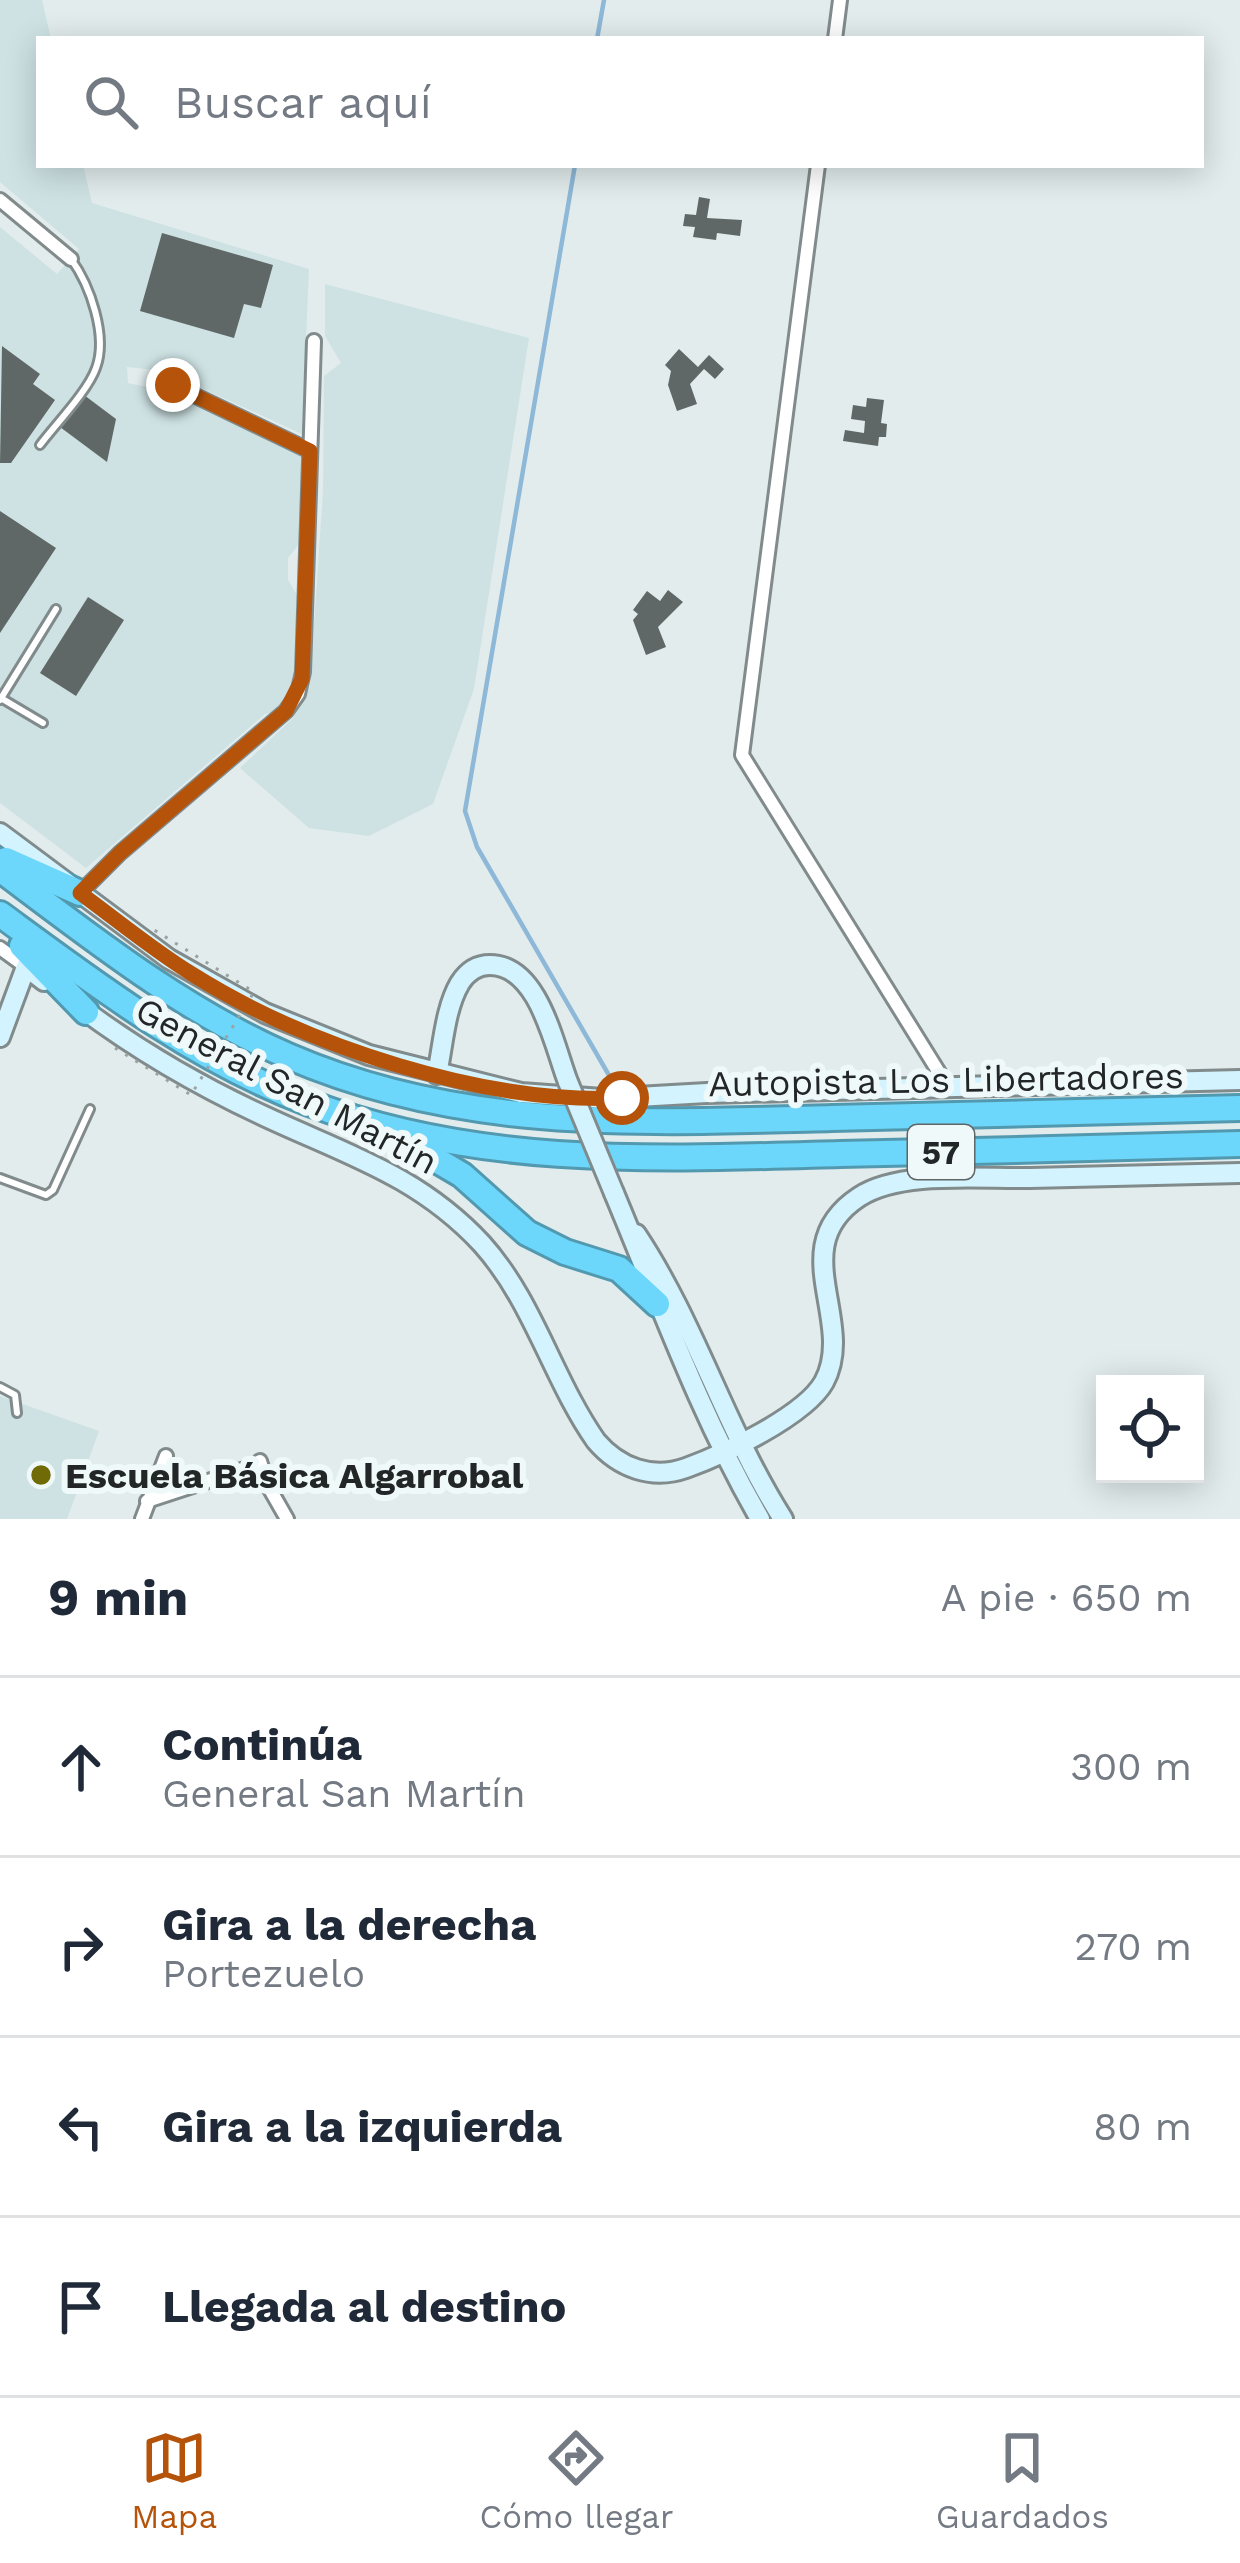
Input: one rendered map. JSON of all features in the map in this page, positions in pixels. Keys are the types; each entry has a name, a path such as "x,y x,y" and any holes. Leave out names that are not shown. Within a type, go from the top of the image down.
{"highway":[{"path":"0,857 80,893"},
{"name":"Autopista Los Libertadores","path":"0,869 153,982 256,1041 362,1083 459,1108 520,1117 638,1123 1240,1108"},
{"path":"0,918 86,1012"},
{"name":"Autopista Los Libertadores","path":"0,918 119,1001 274,1089 337,1113 469,1146 580,1157 1240,1144"},
{"path":"337,1113 447,1163 527,1234 619,1269 657,1304"}],"street":[{"path":"835,36 840,0"},
{"path":"818,168 742,755 947,1087"},
{"path":"0,200 71,259"},
{"path":"80,893 286,711 298,694 303,672 314,341"},
{"path":"173,385 310,451"},
{"name":"General San Martín","path":"0,833 169,959 235,998 335,1043 437,1074 541,1096 581,1100 1240,1080"},
{"name":"General San Martín","path":"0,948 86,1012 214,1092 391,1172 455,1218 512,1284 589,1432 618,1461 642,1471 667,1473 722,1451 799,1410 823,1383 834,1342 823,1283 824,1247 836,1220 864,1194 920,1180 1240,1173"},
{"path":"437,1074 457,989 475,968 494,965 513,971 530,990 657,1304 722,1451 760,1519"},
{"path":"0,1037 26,967"},
{"path":"618,1201 677,1299 757,1478 783,1519"},
{"path":"142,1519 166,1456"},
{"path":"147,1501 260,1460 267,1484 287,1519"}],"lane":[{"path":"40,445 96,370 99,350 93,301 71,259"},
{"path":"43,722 1,699 56,609"},
{"path":"0,1178 46,1195 53,1190 90,1109"},
{"path":"0,1387 15,1395 17,1414"}],"path":[{"path":"115,1048 191,1095 254,992 151,928"}],"shaded area":[{"path":"0,0 42,0 50,36 36,36 36,168 84,168 92,203 309,269 302,434 164,371 127,367 128,383 166,391 302,454 299,544 288,558 288,580 297,595 295,675 288,697 271,713 86,868 0,803 0,227 57,274 79,249 0,182"},
{"path":"325,284 529,338 474,689 433,804 369,836 309,828 240,768 293,718 310,687 323,490 324,376 341,363 325,336"},
{"name":"Escuela Básica Algarrobal","path":"0,1396 99,1431 67,1519 0,1519"}],"building":[{"path":"699,197 710,199 707,218 742,220 740,236 693,237 695,227 683,226 685,214 696,215"},
{"path":"162,233 273,265 261,308 244,304 234,338 140,311"},
{"path":"2,346 40,374 33,384 55,400 11,463 0,463"},
{"path":"679,349 698,367 709,355 724,369 715,379 704,369 690,384 697,404 677,411 668,385 671,371 665,365"},
{"path":"84,395 116,419 107,462 60,427"},
{"path":"867,398 884,400 881,423 887,424 886,437 879,437 878,446 843,441 845,430 864,433 865,421 851,419 853,405 866,407"},
{"path":"0,511 56,548 0,633"},
{"path":"668,590 683,602 658,627 666,647 646,655 633,620 638,614 633,610 647,591 660,601"},
{"path":"88,597 124,620 76,696 40,673"}],"waterway":[{"path":"598,36 604,0"},
{"path":"574,168 465,811 477,847 610,1077"}],"place":[{"name":"Escuela Básica Algarrobal","path":"41,1475"}],"route":[{"path":"173,385 310,451 302,679 286,711 80,893 196,976 335,1043 400,1065 521,1093 581,1100 622,1098"}]}
